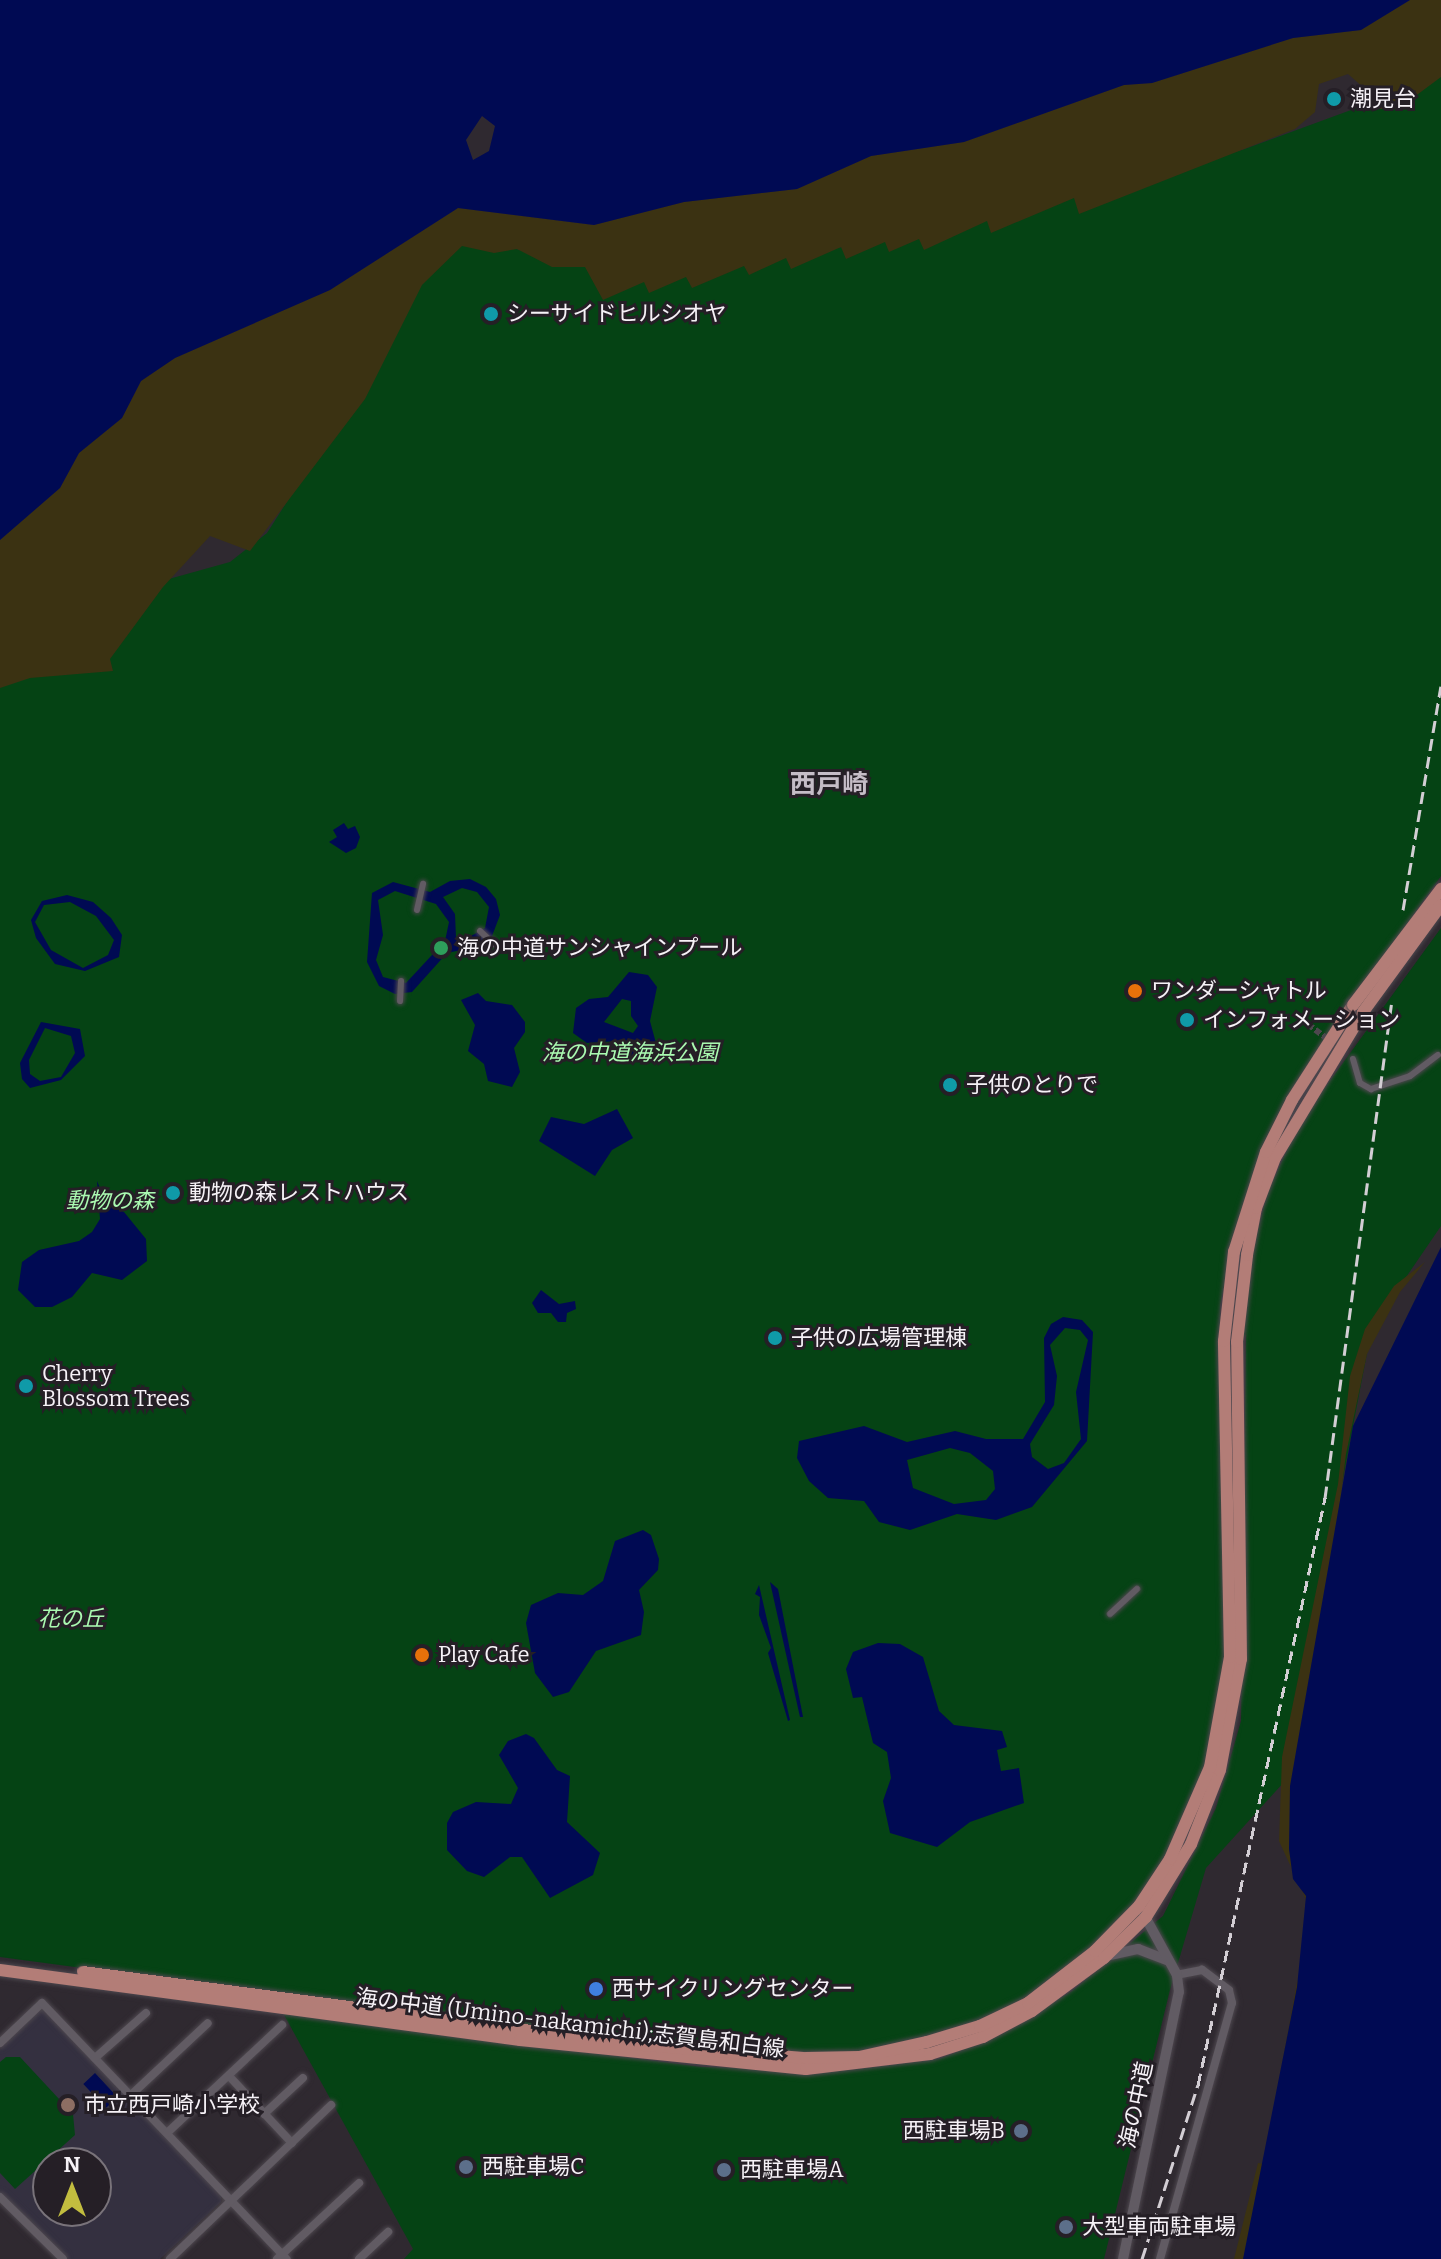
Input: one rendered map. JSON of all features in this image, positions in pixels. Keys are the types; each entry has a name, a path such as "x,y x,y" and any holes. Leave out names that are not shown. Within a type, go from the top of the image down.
{"main road":[{"path":"1358,1009 1441,889"},
{"path":"1358,1009 1441,905"},
{"name":"海の中道 (Umino-nakamichi);志賀島和白線","path":"0,1970 520,2040 806,2069 930,2054 983,2037 1032,2011 1104,1958 1142,1912 1206,1813 1237,1689 1243,1573 1237,1342 1256,1208 1302,1108 1358,1009"},
{"name":"海の中道 (Umino-nakamichi);志賀島和白線","path":"0,1962 706,2053 859,2057 980,2026 1028,2003 1142,1912"}],"street":[{"path":"417,908 422,886"},
{"path":"481,932 492,943"},
{"path":"400,999 401,982"},
{"path":"1353,1059 1360,1083 1371,1089 1410,1076 1438,1055"},
{"path":"1110,1614 1137,1589"},
{"path":"1142,1912 1177,1975 1202,1970 1229,1990 1232,2003 1160,2259"},
{"path":"1104,1958 1138,1949 1169,1961"},
{"name":"海の中道","path":"1123,2259 1178,2004 1177,1975"},
{"path":"0,2043 42,2003 282,2257 359,2183"},
{"path":"95,2058 146,2013"},
{"path":"131,2095 208,2023"},
{"path":"167,2133 282,2025"},
{"path":"229,2076 292,2143"},
{"path":"264,2114 303,2078"},
{"path":"170,2259 331,2105"},
{"path":"0,2197 63,2259"},
{"path":"359,2259 388,2232"}],"shaded area":[{"path":"0,0 1410,0 1361,30 1293,38 1152,83 1124,85 964,142 871,156 797,189 684,202 594,225 458,208 330,290 175,358 141,381 122,418 79,453 60,488 0,540","holes":["482,116 495,126 489,151 473,160 466,140"]},
{"path":"344,823 348,829 355,826 360,837 356,848 346,853 329,842 337,837 333,830"},
{"path":"470,879 486,887 496,899 500,915 492,936 480,946 447,953 412,992 395,994 379,986 367,962 372,893 393,882 430,892 450,881","holes":["462,888 477,892 489,907 485,928 464,940 456,938 455,914 443,897","395,891 436,904 449,922 445,941 406,983 383,977 376,960 383,935 378,900"]},
{"path":"67,895 93,902 111,918 122,935 119,957 85,971 55,964 36,938 31,920 42,901","holes":["70,902 96,916 114,940 108,955 83,968 51,950 35,922 44,905"]},
{"path":"629,972 648,975 657,987 650,1021 657,1047 641,1060 628,1055 618,1041 587,1043 573,1033 576,1008 589,999 608,997","holes":["622,999 631,1001 631,1016 638,1026 633,1033 604,1022"]},
{"path":"478,993 486,1001 512,1005 525,1022 525,1032 514,1048 520,1072 512,1087 488,1081 484,1064 468,1051 475,1025 461,1000"},
{"path":"41,1022 80,1029 85,1056 61,1080 30,1088 22,1079 20,1063","holes":["45,1028 71,1036 75,1053 61,1077 40,1081 30,1074 29,1060"]},
{"path":"617,1109 633,1138 612,1150 595,1176 539,1141 551,1117 584,1124"},
{"path":"97,1181 107,1205 124,1212 146,1239 147,1261 122,1280 92,1273 72,1297 52,1307 35,1307 18,1290 22,1262 39,1250 79,1241 92,1232 100,1219"},
{"path":"1441,1247 1441,2259 1243,2259 1297,1987 1306,1896 1293,1879 1289,1849 1290,1786 1353,1426"},
{"path":"541,1290 559,1304 575,1301 576,1309 567,1313 566,1322 558,1322 551,1313 538,1313 532,1303"},
{"path":"1063,1317 1082,1320 1093,1332 1087,1441 1032,1507 996,1520 957,1514 910,1530 879,1522 864,1501 828,1498 809,1481 797,1458 799,1441 864,1426 907,1442 955,1431 986,1439 1023,1439 1045,1402 1044,1338 1051,1324","holes":["1065,1328 1080,1330 1088,1340 1076,1392 1081,1439 1064,1463 1048,1469 1032,1457 1030,1444 1054,1405 1057,1376 1050,1345","950,1448 970,1453 993,1471 995,1489 986,1500 954,1504 913,1488 907,1460"]},
{"path":"643,1530 651,1535 659,1559 658,1570 639,1590 644,1612 641,1635 596,1651 569,1692 553,1697 535,1673 526,1623 531,1605 558,1593 583,1595 603,1581 615,1541"},
{"path":"770,1582 778,1589 803,1717 800,1717"},
{"path":"759,1585 788,1721 768,1653 771,1648 759,1615 760,1597 755,1594"},
{"path":"878,1643 900,1644 923,1657 939,1711 954,1725 1002,1731 1007,1747 997,1750 1001,1771 1019,1768 1024,1803 970,1822 937,1847 890,1833 883,1801 891,1778 887,1752 873,1743 862,1697 853,1698 846,1669 853,1652"},
{"path":"526,1734 534,1738 557,1770 570,1776 567,1822 600,1853 593,1875 550,1898 522,1857 510,1857 484,1877 467,1871 447,1850 447,1823 453,1812 476,1802 511,1804 518,1788 499,1755 508,1741"},
{"name":"市立西戸崎小学校","path":"41,2006 221,2195 221,2202 160,2259 66,2259 34,2227 112,2227 112,2147 32,2147 32,2225 0,2193 0,2046"},
{"path":"95,2073 118,2097 106,2108 83,2084"}],"green space":[{"name":"海の中道海浜公園","path":"1441,72 1441,876 1320,1045 1272,1131 1238,1223 1220,1305 1225,1658 1207,1765 1179,1836 1138,1902 1094,1949 1027,2000 977,2023 861,2054 809,2056 658,2045 0,1957 0,684 158,582 230,562 267,533 401,323 420,284 462,244 516,249 646,280 688,275 887,239 1077,195 1242,150 1362,106 1393,106"},
{"path":"1441,928 1441,1226 1372,1327 1285,1781 1206,1868 1170,1990 1104,2259 404,2259 413,2249 283,2013 702,2067 849,2070 939,2059 999,2035 1072,1991 1163,1916 1216,1808 1241,1721 1246,1334 1240,1344 1250,1261 1267,1194 1305,1110 1365,1019 1316,1100"},
{"path":"6,2057 20,2057 73,2114 75,2135 62,2147 32,2147 32,2174 15,2189 0,2173 0,2062"}],"sand":[{"path":"1410,0 1441,0 1441,77 1398,109 1366,109 1372,95 1348,74 1319,84 1315,112 1295,129 1079,214 1074,198 991,233 987,221 924,250 919,239 889,252 885,242 846,259 841,247 791,269 786,258 749,275 744,266 692,288 686,277 649,293 644,282 603,300 585,267 552,267 517,249 494,253 462,246 422,285 365,399 250,551 210,536 163,587 110,659 113,671 30,678 0,688 0,540 60,488 79,453 122,418 141,381 175,358 330,290 458,208 594,225 684,202 797,189 871,156 964,142 1124,85 1152,83 1293,38 1361,30"},
{"path":"1425,1262 1400,1292 1367,1354 1346,1454 1321,1656 1325,1731 1313,1890 1324,1896 1322,1904 1392,1917 1394,1935 1381,1946 1373,1942 1378,1926 1350,1923 1319,1971 1290,2098 1294,2137 1285,2150 1273,2213 1257,2259 1234,2259 1258,2163 1264,2164 1297,1982 1306,1971 1300,1961 1308,1904 1279,1841 1282,1757 1338,1484 1350,1376 1365,1329 1394,1286"}],"tunnel":[{"path":"1301,1019 1330,1041"}],"railway":[{"path":"1403,910 1441,686"},
{"path":"1142,2259 1198,2085 1325,1498 1392,1000"}],"place":[{"name":"潮見台","path":"1334,99"},
{"name":"シーサイドヒルシオヤ","path":"491,314"},
{"name":"海の中道サンシャインプール","path":"441,948"},
{"name":"ワンダーシャトル","path":"1135,991"},
{"name":"インフォメーション","path":"1187,1020"},
{"name":"子供のとりで","path":"950,1085"},
{"name":"動物の森レストハウス","path":"173,1193"},
{"name":"子供の広場管理棟","path":"775,1338"},
{"name":"Cherry Blossom Trees","path":"26,1386"},
{"name":"Play Cafe","path":"422,1655"},
{"name":"西サイクリングセンター","path":"596,1989"},
{"name":"市立西戸崎小学校","path":"68,2105"},
{"name":"西駐車場B","path":"1021,2131"},
{"name":"西駐車場C","path":"466,2167"},
{"name":"西駐車場A","path":"724,2170"},
{"name":"大型車両駐車場","path":"1066,2227"}],"district":[{"name":"西戸崎","path":"829,785"}],"park label":[{"name":"動物の森","path":"110,1201"},
{"name":"花の丘","path":"71,1619"}]}
